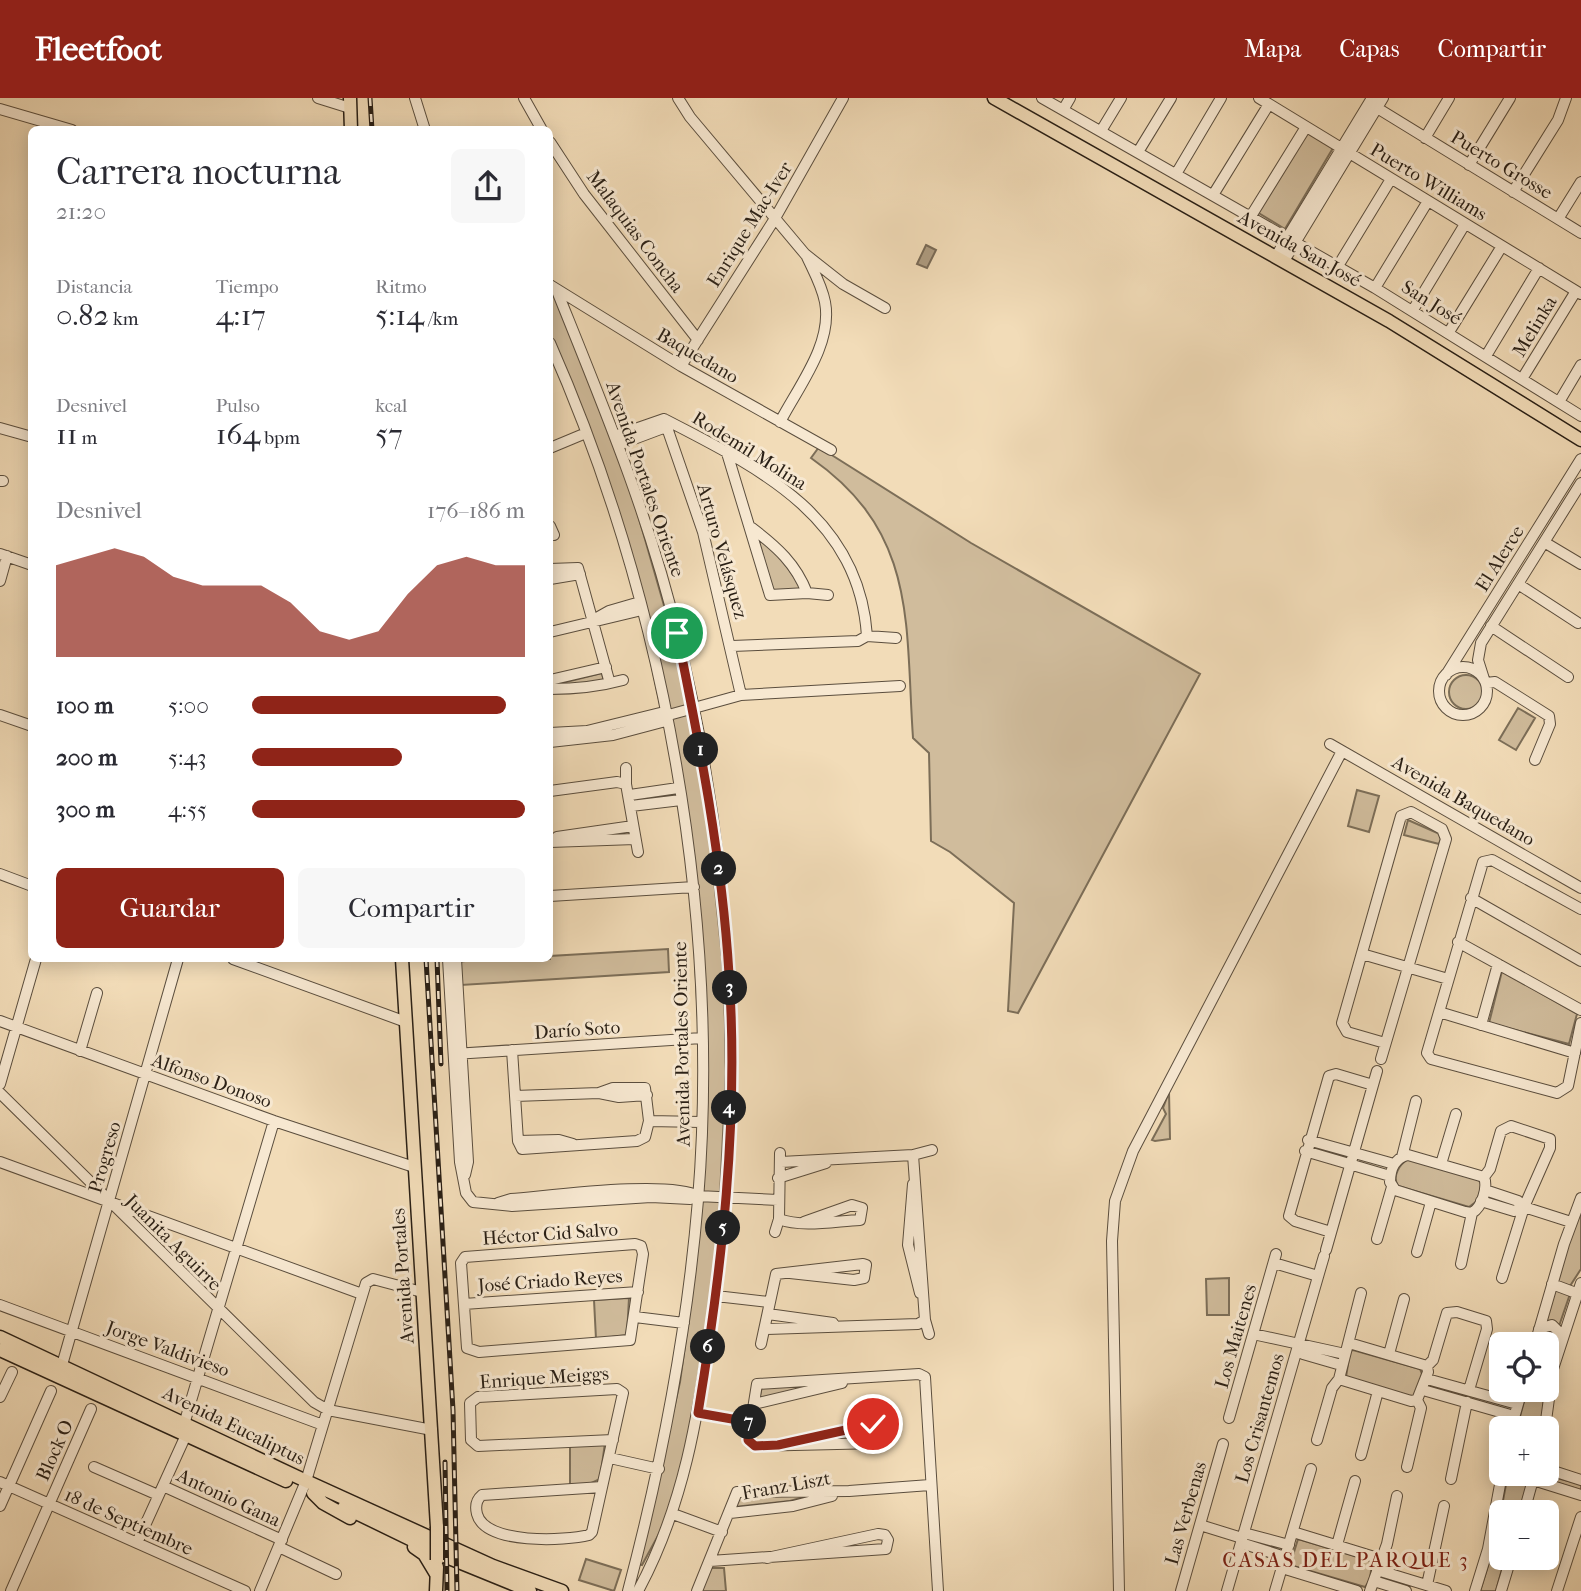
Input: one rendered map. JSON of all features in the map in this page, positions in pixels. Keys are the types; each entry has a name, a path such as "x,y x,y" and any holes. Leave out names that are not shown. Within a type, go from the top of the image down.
{"main road":[{"name":"Avenida San José","path":"994,98 1428,343 1581,440"},
{"path":"350,103 351,126"},
{"name":"Avenida Portales","path":"402,962 437,1527 443,1560 436,1591"},
{"name":"Avenida Eucaliptus","path":"0,1337 62,1365 308,1488 443,1560"},
{"name":"Avenida Eucaliptus","path":"0,1350 185,1428"},
{"path":"308,1488 323,1503 341,1514 443,1560 530,1591"},
{"path":"443,1560 513,1574 562,1591"}],"street":[{"path":"318,98 350,103"},
{"path":"424,126 415,101 426,98"},
{"path":"524,98 540,126"},
{"path":"678,98 774,220 805,254 843,284 885,308"},
{"name":"Enrique Mac-Iver","path":"681,366 774,220 843,98"},
{"name":"San José","path":"1042,98 1413,310 1581,416"},
{"path":"1063,110 1070,98"},
{"path":"1101,131 1121,98"},
{"path":"1138,152 1171,98"},
{"path":"1176,174 1222,98"},
{"name":"Puerto Williams","path":"1259,98 1578,292"},
{"path":"1280,259 1373,103 1383,98"},
{"path":"1425,138 1449,98"},
{"path":"1469,165 1510,98"},
{"path":"1513,192 1558,120 1566,98"},
{"name":"Puerto Grosse","path":"1373,103 1425,138 1581,233"},
{"path":"1213,195 1269,104"},
{"path":"0,109 58,126"},
{"path":"1251,216 1306,127"},
{"name":"Malaquias Concha","path":"553,147 584,194 698,340"},
{"path":"1338,266 1391,178"},
{"path":"1558,219 1581,182"},
{"path":"1375,288 1428,201"},
{"path":"1413,310 1465,223"},
{"path":"1449,332 1502,246"},
{"path":"780,422 821,344 826,327 823,293 805,254"},
{"path":"1486,356 1539,268"},
{"name":"Baquedano","path":"553,288 681,366 831,450"},
{"name":"Avenida Portales Oriente","path":"553,288 617,440 646,523 677,633 711,806 729,974 732,1073 716,1296 698,1413 673,1514 638,1591"},
{"name":"Melinka","path":"1522,379 1578,292"},
{"path":"569,322 581,306"},
{"name":"Avenida Portales Oriente","path":"553,350 586,433 617,523 641,606 681,800 694,887 702,1038 698,1196 684,1323 659,1469 628,1591"},
{"path":"1559,402 1581,365"},
{"name":"Rodemil Molina","path":"617,440 665,423 727,453 807,507 834,537 858,584 867,636"},
{"name":"Arturo Velásquez","path":"665,423 703,532 732,646 741,695"},
{"path":"0,428 28,436"},
{"path":"553,447 586,433"},
{"path":"727,453 752,528 770,596 828,594"},
{"name":"El Alerce","path":"1581,459 1446,675 1439,689 1443,704 1463,715 1470,714 1483,705 1486,698 1485,681 1478,664 1478,651 1581,483"},
{"path":"738,488 755,470"},
{"path":"1570,500 1581,508"},
{"path":"752,528 778,547 800,573 807,593"},
{"path":"1544,542 1581,565"},
{"path":"0,581 4,555 28,564"},
{"path":"553,569 579,570"},
{"path":"553,578 579,570"},
{"path":"579,570 609,680"},
{"path":"1518,584 1578,623"},
{"path":"553,631 593,620 609,611 641,606"},
{"path":"1491,626 1568,677"},
{"path":"732,646 858,641 867,636 896,638"},
{"path":"553,679 606,667"},
{"path":"1446,675 1466,668 1485,681 1495,682 1549,716 1550,724 1535,760"},
{"path":"553,689 585,687 609,680 624,680"},
{"path":"553,742 613,735 662,722 665,716 692,707 741,695 900,686"},
{"path":"553,733 587,731 660,713 665,716"},
{"path":"0,715 28,725"},
{"name":"Avenida Baquedano","path":"1330,744 1581,888"},
{"path":"1119,1591 1112,1241 1116,1195 1140,1138 1342,751"},
{"path":"626,768 622,783 630,801 638,852"},
{"path":"553,790 622,783"},
{"path":"630,801 678,788"},
{"path":"630,801 681,800"},
{"path":"1381,1059 1446,839 1443,830 1410,812 1401,816 1342,1027 1347,1032 1385,1044"},
{"path":"553,839 579,832 632,826"},
{"path":"553,840 635,839"},
{"path":"1581,909 1492,860 1487,860 1479,867 1427,1053 1432,1059 1557,1093 1568,1086 1581,1025"},
{"path":"0,874 28,884"},
{"path":"553,896 694,887"},
{"path":"1471,898 1581,961"},
{"path":"1458,942 1581,1010"},
{"path":"1362,954 1448,979"},
{"path":"0,1084 35,962"},
{"name":"Progreso","path":"62,1365 177,962"},
{"path":"241,962 406,1022"},
{"path":"448,962 457,1054"},
{"path":"456,962 460,1162 470,1200 481,1204 512,1206 651,1197 690,1199 698,1196 778,1200"},
{"path":"1481,1025 1497,964"},
{"path":"80,1051 97,993"},
{"path":"1439,1012 1575,1053"},
{"name":"Alfonso Donoso","path":"0,1021 274,1121 414,1167"},
{"name":"Darío Soto","path":"457,1054 702,1038"},
{"path":"512,1050 515,1096 518,1141 524,1150 640,1140 646,1135 649,1121 644,1087 613,1088 598,1093 515,1096"},
{"name":"Los Crisantemos","path":"1227,1591 1377,1071"},
{"path":"1331,1232 1295,1221 1289,1216 1308,1140 1329,1076 1336,1074 1373,1085"},
{"name":"Juanita Aguirre","path":"0,1093 314,1402 328,1410"},
{"path":"1377,1239 1391,1181 1416,1101"},
{"path":"1441,1164 1456,1114"},
{"path":"137,1543 185,1428 274,1121"},
{"path":"649,1121 701,1122"},
{"path":"1461,1264 1472,1223 1472,1213 1485,1190 1483,1177 1490,1169 1503,1128 1511,1126 1548,1137 1550,1148 1524,1208 1502,1278"},
{"path":"1308,1140 1353,1153 1398,1161 1412,1156 1483,1177"},
{"path":"775,1232 779,1219 780,1157 915,1159 932,1150"},
{"path":"1305,1151 1350,1164 1431,1202 1472,1213"},
{"path":"778,1178 840,1158"},
{"path":"915,1159 925,1320 929,1334"},
{"path":"0,1162 362,1294"},
{"path":"1485,1190 1518,1201 1524,1208 1571,1222"},
{"path":"1538,1332 1571,1222 1581,1198"},
{"path":"1481,1201 1514,1211 1524,1208"},
{"path":"1417,1252 1431,1202"},
{"path":"779,1219 804,1222 860,1220 862,1208 852,1205 804,1222"},
{"name":"Héctor Cid Salvo","path":"464,1304 462,1259 468,1255 641,1245 638,1292"},
{"name":"Los Maitenes","path":"1229,1418 1275,1258 1318,1276"},
{"path":"761,1344 767,1329 773,1276 790,1273 863,1264 866,1265 867,1274 864,1278 855,1280 790,1273"},
{"path":"260,1591 308,1488 323,1425 366,1283 373,1279 422,1292"},
{"path":"1546,1416 1549,1384 1562,1335 1579,1288 1552,1284"},
{"path":"464,1304 466,1341 470,1350 630,1340 638,1292"},
{"name":"José Criado Reyes","path":"464,1304 638,1292"},
{"path":"1317,1440 1332,1388 1339,1379 1361,1293"},
{"path":"716,1296 769,1302"},
{"path":"1389,1354 1404,1299"},
{"name":"Jorge Valdivieso","path":"0,1305 323,1425"},
{"path":"1406,1467 1421,1408 1418,1400 1427,1379 1427,1366 1433,1360 1447,1313 1457,1312 1486,1321 1488,1325 1469,1390"},
{"path":"768,1314 864,1328"},
{"path":"635,1317 684,1323"},
{"path":"767,1329 864,1328 918,1324 925,1320"},
{"path":"1539,1329 1552,1325 1562,1335"},
{"path":"1253,1334 1298,1346 1307,1344 1389,1354 1427,1366"},
{"path":"1298,1346 1303,1354 1341,1365"},
{"path":"0,1397 12,1372"},
{"path":"778,1445 873,1424 880,1427 882,1436 880,1443 778,1445 749,1444 749,1422 757,1384 919,1374 925,1377 938,1589"},
{"path":"754,1404 866,1377"},
{"path":"1339,1379 1418,1400"},
{"path":"1423,1390 1514,1416 1517,1404 1427,1379"},
{"name":"Enrique Meiggs","path":"623,1390 613,1440 474,1445 470,1409 474,1398 623,1390"},
{"path":"0,1506 4,1484 51,1391"},
{"path":"1361,1455 1378,1391"},
{"path":"1451,1479 1467,1402"},
{"name":"Block O","path":"11,1591 91,1409"},
{"path":"328,1410 432,1430"},
{"path":"698,1413 749,1422"},
{"path":"602,1487 488,1494 477,1500 480,1521 518,1539 589,1535 610,1458 613,1440"},
{"name":"Las Verbenas","path":"1181,1591 1223,1444"},
{"path":"610,1458 659,1469"},
{"name":"Antonio Gana","path":"94,1467 160,1491 280,1544 336,1574"},
{"path":"1275,1591 1311,1469"},
{"path":"1559,1473 1581,1480"},
{"path":"1337,1545 1355,1482"},
{"name":"18 de Septiembre","path":"4,1484 245,1591"},
{"name":"Franz Liszt","path":"849,1491 793,1506 730,1513 737,1492 849,1491 930,1485"},
{"path":"1558,1486 1581,1495"},
{"path":"1397,1496 1372,1586 1406,1591"},
{"path":"1427,1585 1444,1506"},
{"path":"697,1591 730,1513"},
{"path":"673,1514 722,1532"},
{"path":"1557,1591 1581,1517"},
{"path":"1200,1525 1242,1538 1285,1556"},
{"path":"1293,1532 1381,1559"},
{"path":"710,1561 767,1558 886,1549 888,1540 885,1535 878,1534 767,1558"},
{"path":"1242,1538 1289,1545"},
{"path":"1475,1591 1489,1555"},
{"path":"634,1569 647,1575"},
{"path":"1282,1569 1322,1586 1357,1591"},
{"path":"1377,1570 1446,1591"},
{"path":"1502,1591 1508,1570"}],"shaded area":[{"path":"1306,132 1333,148 1285,229 1257,212"},
{"path":"926,245 936,250 927,268 917,264"},
{"path":"553,291 593,386 636,508 684,675 703,775 724,976 726,1074 717,1255 689,1439 666,1521 642,1565 638,1564 680,1382 690,1308 704,1144 689,837 624,539 553,348"},
{"path":"819,447 971,543 1200,674 1018,1013 1008,1011 1014,903 950,852 931,841 929,753 913,738 909,656 899,583 888,549 871,517 846,487 811,458"},
{"path":"757,536 774,548 803,590 773,591"},
{"path":"602,673 604,682 553,686"},
{"path":"1466,675 1478,680 1483,692 1478,704 1466,709 1454,704 1449,692 1454,680"},
{"path":"1518,708 1535,718 1516,750 1499,740"},
{"path":"1357,790 1379,796 1369,832 1348,826"},
{"path":"1408,820 1442,835 1439,844 1404,835"},
{"path":"668,949 669,972 461,985 459,962 553,962 553,956"},
{"path":"1502,971 1577,1014 1569,1044 1489,1023"},
{"path":"1169,1092 1170,1139 1155,1141 1152,1140 1166,1114 1163,1108"},
{"path":"1408,1159 1478,1179 1482,1185 1477,1201 1469,1207 1398,1186 1397,1171"},
{"path":"1581,1208 1581,1269 1570,1286 1558,1282 1557,1276"},
{"path":"1229,1278 1229,1315 1207,1315 1206,1279"},
{"path":"1555,1288 1570,1294 1559,1326 1545,1322"},
{"path":"629,1298 627,1335 596,1339 594,1300"},
{"path":"1350,1351 1420,1369 1422,1374 1417,1395 1411,1397 1346,1377"},
{"path":"822,1384 759,1399 762,1387"},
{"path":"1524,1402 1544,1402 1542,1416 1520,1416"},
{"path":"873,1428 876,1440 809,1441"},
{"path":"570,1443 605,1443 600,1479 587,1485 570,1487"},
{"path":"1559,1479 1581,1484 1581,1490 1559,1483"},
{"path":"1506,1486 1528,1486 1523,1500 1503,1500"},
{"path":"810,1495 790,1501 734,1507 739,1496"},
{"path":"1298,1539 1372,1561 1370,1580 1365,1587 1290,1565"},
{"path":"586,1559 621,1570 614,1591 579,1580"},
{"path":"1489,1562 1489,1570 1502,1570 1496,1591 1480,1591"},
{"path":"709,1568 724,1568 726,1591 702,1591"}],"railway":[{"path":"370,98 372,126"},
{"path":"426,962 453,1410 457,1591"},
{"path":"437,962 441,1064"},
{"path":"445,1462 447,1591"}],"district":[{"name":"CASAS DEL PARQUE 3","path":"1346,1560"}],"route":[{"path":"677,633 711,806 723,898 731,1004 732,1073 721,1248 698,1413 749,1422 748,1440 749,1444 755,1446 778,1445 873,1424"}]}
